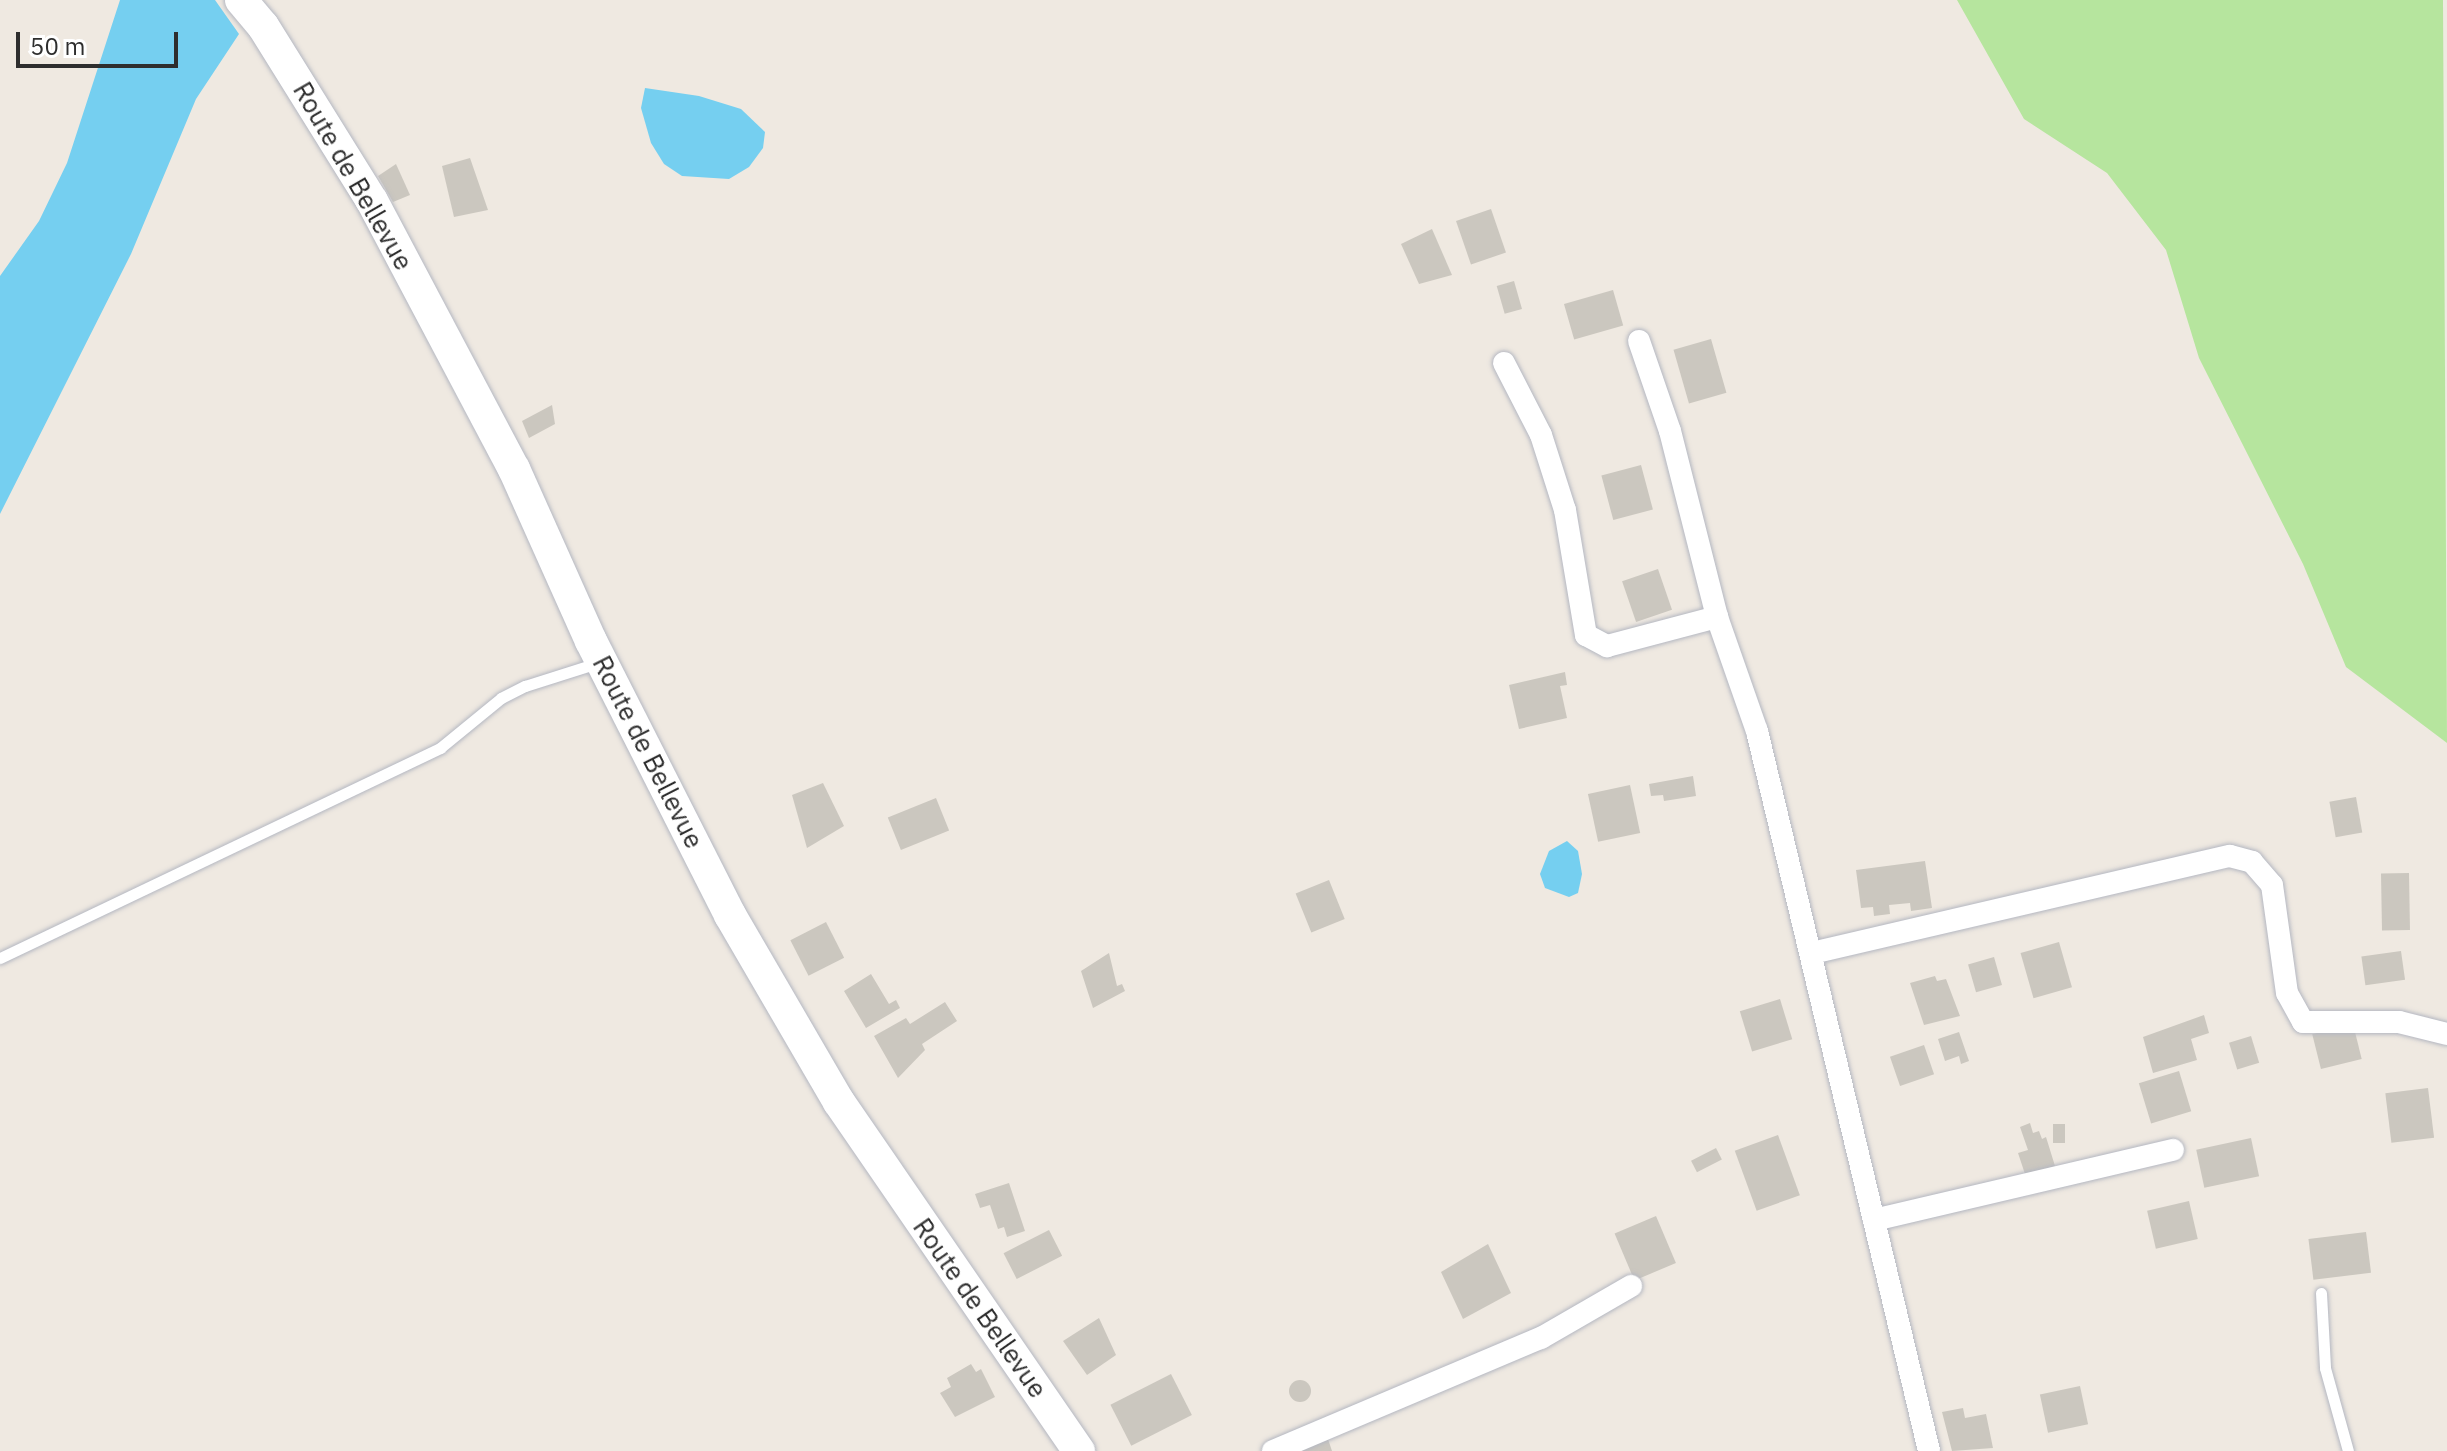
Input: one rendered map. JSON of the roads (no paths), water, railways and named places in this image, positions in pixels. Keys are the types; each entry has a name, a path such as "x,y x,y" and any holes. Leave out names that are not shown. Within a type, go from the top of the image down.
{"main road":[{"name":"Route de Bellevue","path":"241,0 263,26 372,201 514,469 602,662 730,915 839,1102 1079,1451"}],"street":[{"path":"1639,341 1670,431 1717,617 1757,731 1929,1451"},
{"path":"1504,363 1541,435 1565,510 1586,635 1607,646 1717,617"},
{"path":"1812,953 2230,856 2252,862 2272,885 2287,993 2303,1022 2399,1022 2447,1034"},
{"path":"1874,1220 2173,1150"},
{"path":"1273,1451 1541,1338 1631,1286"}],"lane":[{"path":"0,958 440,748 501,698 525,686 602,662"},
{"path":"2321,1293 2325,1368 2348,1451"}],"water":[{"path":"120,0 215,0 239,34 196,99 131,254 0,514 0,276 39,221 67,163"},
{"path":"645,88 699,96 741,109 765,132 763,148 749,167 729,179 682,176 664,164 651,143 641,108"},
{"path":"1567,841 1578,851 1582,874 1578,893 1569,897 1545,888 1540,874 1549,851"}]}
